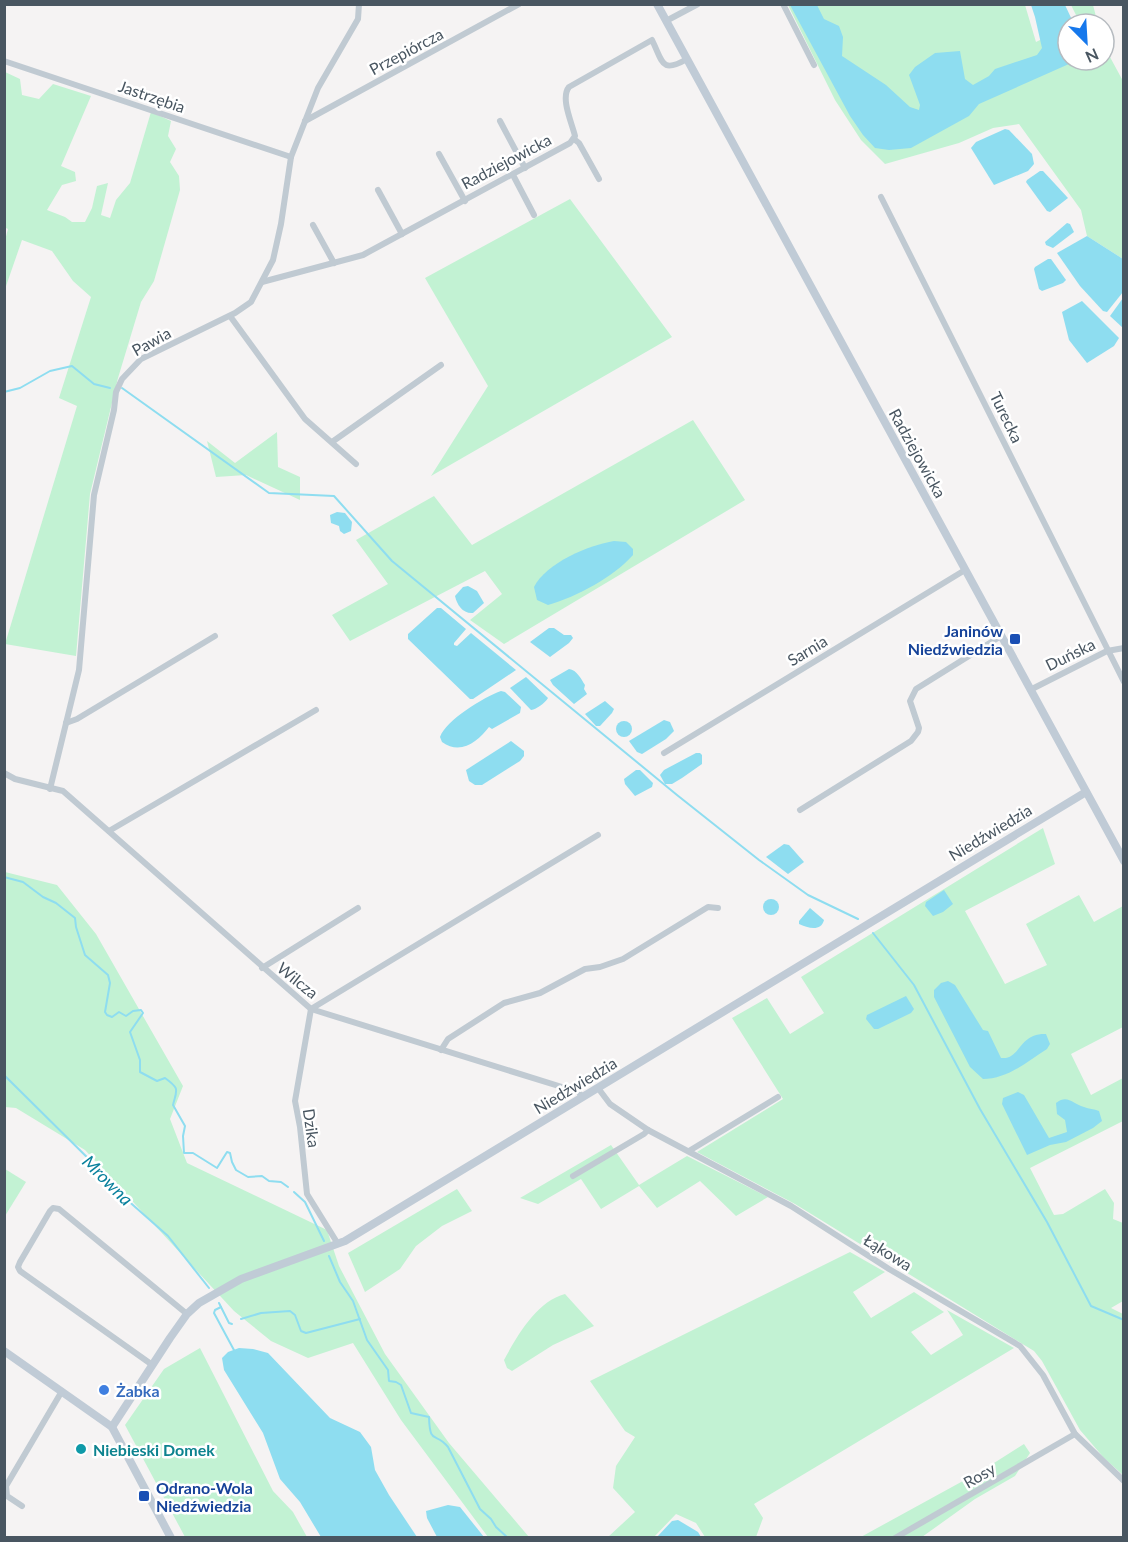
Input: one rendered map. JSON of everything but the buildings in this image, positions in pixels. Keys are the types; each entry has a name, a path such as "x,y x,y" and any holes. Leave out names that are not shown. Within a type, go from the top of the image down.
{"street":[{"name":"Pawia","path":"50,789 79,670 94,495 114,410 116,392 122,378 141,359 230,316 251,302 273,260 291,157 318,88 357,19 358,4"},
{"name":"Przepiórcza","path":"305,121 519,4"},
{"name":"Radziejowicka","path":"657,4 1124,861"},
{"path":"666,21 698,4"},
{"path":"783,4 814,65"},
{"name":"Radziejowicka","path":"262,282 363,255 570,143 575,136 565,99 569,87 652,40 664,64 669,67 687,59"},
{"name":"Jastrzębia","path":"4,61 291,157"},
{"path":"500,121 525,168"},
{"path":"574,139 579,143 599,179"},
{"path":"439,154 465,201"},
{"path":"513,175 534,215"},
{"path":"378,190 402,234"},
{"name":"Turecka","path":"881,197 1124,682"},
{"path":"313,225 334,263"},
{"path":"230,316 305,419 357,464"},
{"path":"332,442 441,365"},
{"name":"Sarnia","path":"664,753 965,570"},
{"path":"66,723 215,636"},
{"path":"800,810 911,741 918,732 918,722 910,701 916,689 1001,636"},
{"name":"Duńska","path":"1030,690 1107,651 1124,648"},
{"path":"109,831 316,710"},
{"name":"Wilcza","path":"4,773 15,779 63,791 311,1009 578,1092 583,1097"},
{"name":"Niedźwiedzia","path":"112,1427 151,1364 187,1314 214,1293 241,1279 338,1244 417,1199 1086,792"},
{"path":"311,1009 598,835"},
{"path":"441,1050 448,1039 504,1003 540,993 585,969 600,967 623,959 708,907 718,908"},
{"path":"262,968 358,908"},
{"name":"Dzika","path":"311,1009 295,1101 307,1194 338,1244"},
{"name":"Łąkowa","path":"598,1088 610,1104 648,1130 791,1206 889,1269 1020,1346 1043,1375 1075,1434 1124,1481"},
{"path":"689,1151 778,1097"},
{"path":"573,1176 648,1130"},
{"path":"151,1364 20,1271 18,1267 20,1262 50,1211 53,1208 59,1209 187,1314"},
{"path":"4,1351 112,1427 171,1538"},
{"path":"22,1506 7,1496 6,1486 62,1391"},
{"name":"Rosy","path":"896,1538 1075,1434"}],"green space":[{"path":"788,5 1025,5 1036,42 1056,32 1056,72 1116,72 1116,68 1123,81 1123,259 1087,236 1081,210 1019,124 993,128 959,143 885,164 861,140 835,100"},
{"path":"1071,5 1093,5 1095,12 1074,12"},
{"path":"5,72 20,79 22,95 39,99 53,84 91,96 61,166 75,172 76,181 62,185 47,210 72,222 85,222 92,208 97,186 108,183 101,215 110,218 116,200 130,183 151,112 171,121 168,136 176,149 170,162 179,176 180,190 154,281 141,302 118,378 90,494 76,656 5,644 77,406 59,398 91,297 73,281 52,251 22,240 5,289 5,240 8,229 4,227"},
{"path":"570,199 672,337 431,476 488,386 425,278"},
{"path":"693,420 745,500 504,644 470,620 502,594 485,571 350,641 332,615 388,584 356,540 434,496 472,545"},
{"path":"277,432 278,467 300,477 300,500 246,475 216,477 207,441 235,463"},
{"path":"1043,828 1055,864 965,911 1005,984 1047,965 1026,924 1079,895 1094,922 1123,906 1123,1027 1071,1054 1091,1095 1123,1078 1123,1121 1030,1168 1054,1215 1063,1214 1105,1189 1114,1203 1113,1219 1123,1223 1123,1301 1111,1308 1123,1314 1123,1475 1104,1458 1080,1430 1042,1361 1034,1351 795,1204 697,1152 783,1099 732,1018 767,998 790,1034 824,1013 801,977"},
{"path":"5,872 57,885 96,934 183,1086 170,1119 187,1163 327,1230 339,1266 385,1354 449,1443 529,1537 488,1537 401,1420 353,1343 308,1358 271,1341 234,1311 85,1150 16,1108 5,1107"},
{"path":"611,1145 639,1185 687,1156 768,1197 736,1216 700,1181 657,1208 639,1186 601,1209 581,1179 538,1204 520,1198"},
{"path":"5,1169 26,1182 5,1216"},
{"path":"457,1189 472,1211 442,1226 416,1246 400,1269 365,1292 348,1253"},
{"path":"850,1252 885,1272 853,1292 871,1318 914,1292 944,1312 911,1332 931,1355 963,1335 947,1310 1014,1348 754,1504 763,1518 756,1537 705,1537 696,1523 676,1514 654,1537 608,1537 635,1512 613,1488 616,1466 635,1437 625,1431 590,1381"},
{"path":"565,1294 594,1326 553,1345 512,1371 507,1368 504,1360 529,1321 545,1304"},
{"path":"200,1348 273,1491 293,1512 307,1537 185,1537 125,1425 164,1369"},
{"path":"1024,1444 1030,1453 1015,1476 975,1499 922,1537 859,1538 983,1470"}],"water":[{"path":"790,5 817,5 824,19 839,26 843,37 842,56 886,85 910,107 919,110 920,105 909,75 915,67 935,53 960,51 965,79 973,85 989,76 995,69 1037,55 1042,48 1031,5 1065,5 1068,12 1056,12 1056,70 979,104 969,116 911,148 889,150 875,148 850,116"},
{"path":"1005,129 1009,130 1032,154 1034,164 1028,171 994,185 971,148 976,142"},
{"path":"1043,171 1068,198 1050,212 1026,182"},
{"path":"1067,223 1074,232 1053,248 1046,245 1045,242"},
{"path":"1087,236 1123,259 1123,292 1107,312 1103,311 1080,286 1057,253"},
{"path":"1051,259 1066,280 1042,291 1039,289 1034,269"},
{"path":"1123,298 1123,328 1110,316"},
{"path":"1082,301 1119,338 1114,346 1087,363 1069,340 1062,312"},
{"path":"337,512 345,513 352,522 351,531 344,534 340,531 339,526 331,523 330,515"},
{"path":"614,541 626,542 633,549 633,555 615,571 583,591 559,601 548,605 537,600 534,587 548,570 569,556 593,546"},
{"path":"468,586 477,591 484,603 473,613 461,608 455,596 463,587"},
{"path":"437,608 441,608 466,629 454,645 457,646 471,633 516,670 470,699 408,639 408,634"},
{"path":"549,628 554,628 564,635 571,635 573,638 550,657 530,642"},
{"path":"569,669 580,678 587,694 574,704 550,680"},
{"path":"526,677 548,698 541,706 531,710 510,688"},
{"path":"501,691 521,707 520,713 492,729 489,727 468,745 456,748 442,742 440,737 450,723 485,698"},
{"path":"605,701 614,709 600,726 596,726 585,714"},
{"path":"664,720 670,722 674,731 666,739 642,754 637,752 629,741"},
{"path":"624,721 630,723 632,729 630,735 624,737 618,735 616,729 618,723"},
{"path":"511,741 524,751 524,756 520,761 482,785 475,785 469,781 466,770"},
{"path":"696,753 702,755 702,764 672,784 665,784 660,775 664,770"},
{"path":"636,770 640,770 653,783 652,787 635,796 625,784 624,779"},
{"path":"784,844 789,845 804,862 788,874 766,857"},
{"path":"944,890 953,904 933,916 925,906 926,902"},
{"path":"771,899 777,901 779,907 777,913 771,915 765,913 763,907 765,901"},
{"path":"810,908 824,920 817,928 799,924"},
{"path":"948,981 955,985 983,1030 988,1031 1001,1058 1013,1055 1025,1042 1037,1035 1046,1034 1050,1044 1047,1049 1009,1073 983,1079 970,1067 934,997 934,990 941,983"},
{"path":"906,996 914,1009 911,1013 878,1029 874,1029 866,1019 867,1015"},
{"path":"1018,1092 1024,1095 1049,1138 1067,1132 1065,1120 1057,1114 1056,1103 1060,1100 1064,1099 1099,1111 1102,1121 1066,1142 1050,1145 1027,1155 1002,1104 1003,1098"},
{"path":"239,1348 268,1353 330,1418 360,1432 371,1447 375,1470 417,1537 321,1537 300,1502 280,1479 263,1433 224,1370 222,1358 228,1352"},
{"path":"448,1505 460,1507 484,1537 437,1537 427,1518 426,1511"},
{"path":"678,1520 698,1532 701,1537 657,1537 672,1521"}],"waterway":[{"path":"4,392 20,388 50,371 72,366 94,384 110,388"},
{"path":"122,388 269,493 334,496 392,561 677,795 759,860 808,895 858,919"},
{"name":"Mrowna","path":"4,877 23,882 75,918 85,955 108,975 110,983 105,1012 107,1015 112,1017 119,1012 126,1016 133,1011 141,1010 143,1013 130,1032 140,1060 140,1072 157,1081 165,1078 175,1087 173,1105 185,1126 184,1153 193,1153 217,1168 227,1152 230,1153 236,1170 248,1177 262,1176 269,1181 281,1182 288,1187"},
{"path":"873,933 914,985 980,1109 1047,1222 1091,1306 1124,1320"},
{"name":"Mrowna","path":"4,1075 110,1180 125,1198 168,1236 209,1288"},
{"name":"Mrowna","path":"294,1192 305,1202 324,1241"},
{"name":"Mrowna","path":"329,1256 340,1282 353,1301 367,1340 388,1370 389,1381 401,1385 411,1413 429,1417 432,1435 448,1447 480,1509 508,1538"},
{"name":"Mrowna","path":"219,1303 229,1323 232,1324"},
{"name":"Mrowna","path":"221,1307 214,1313 235,1352"},
{"name":"Mrowna","path":"241,1319 261,1313 290,1311 295,1315 301,1331 306,1333 360,1319"}],"place":[{"name":"Janinów Niedźwiedzia","path":"1015,639"},
{"name":"Żabka","path":"104,1390"},
{"name":"Niebieski Domek","path":"81,1449"},
{"name":"Odrano-Wola Niedźwiedzia","path":"144,1496"}]}
